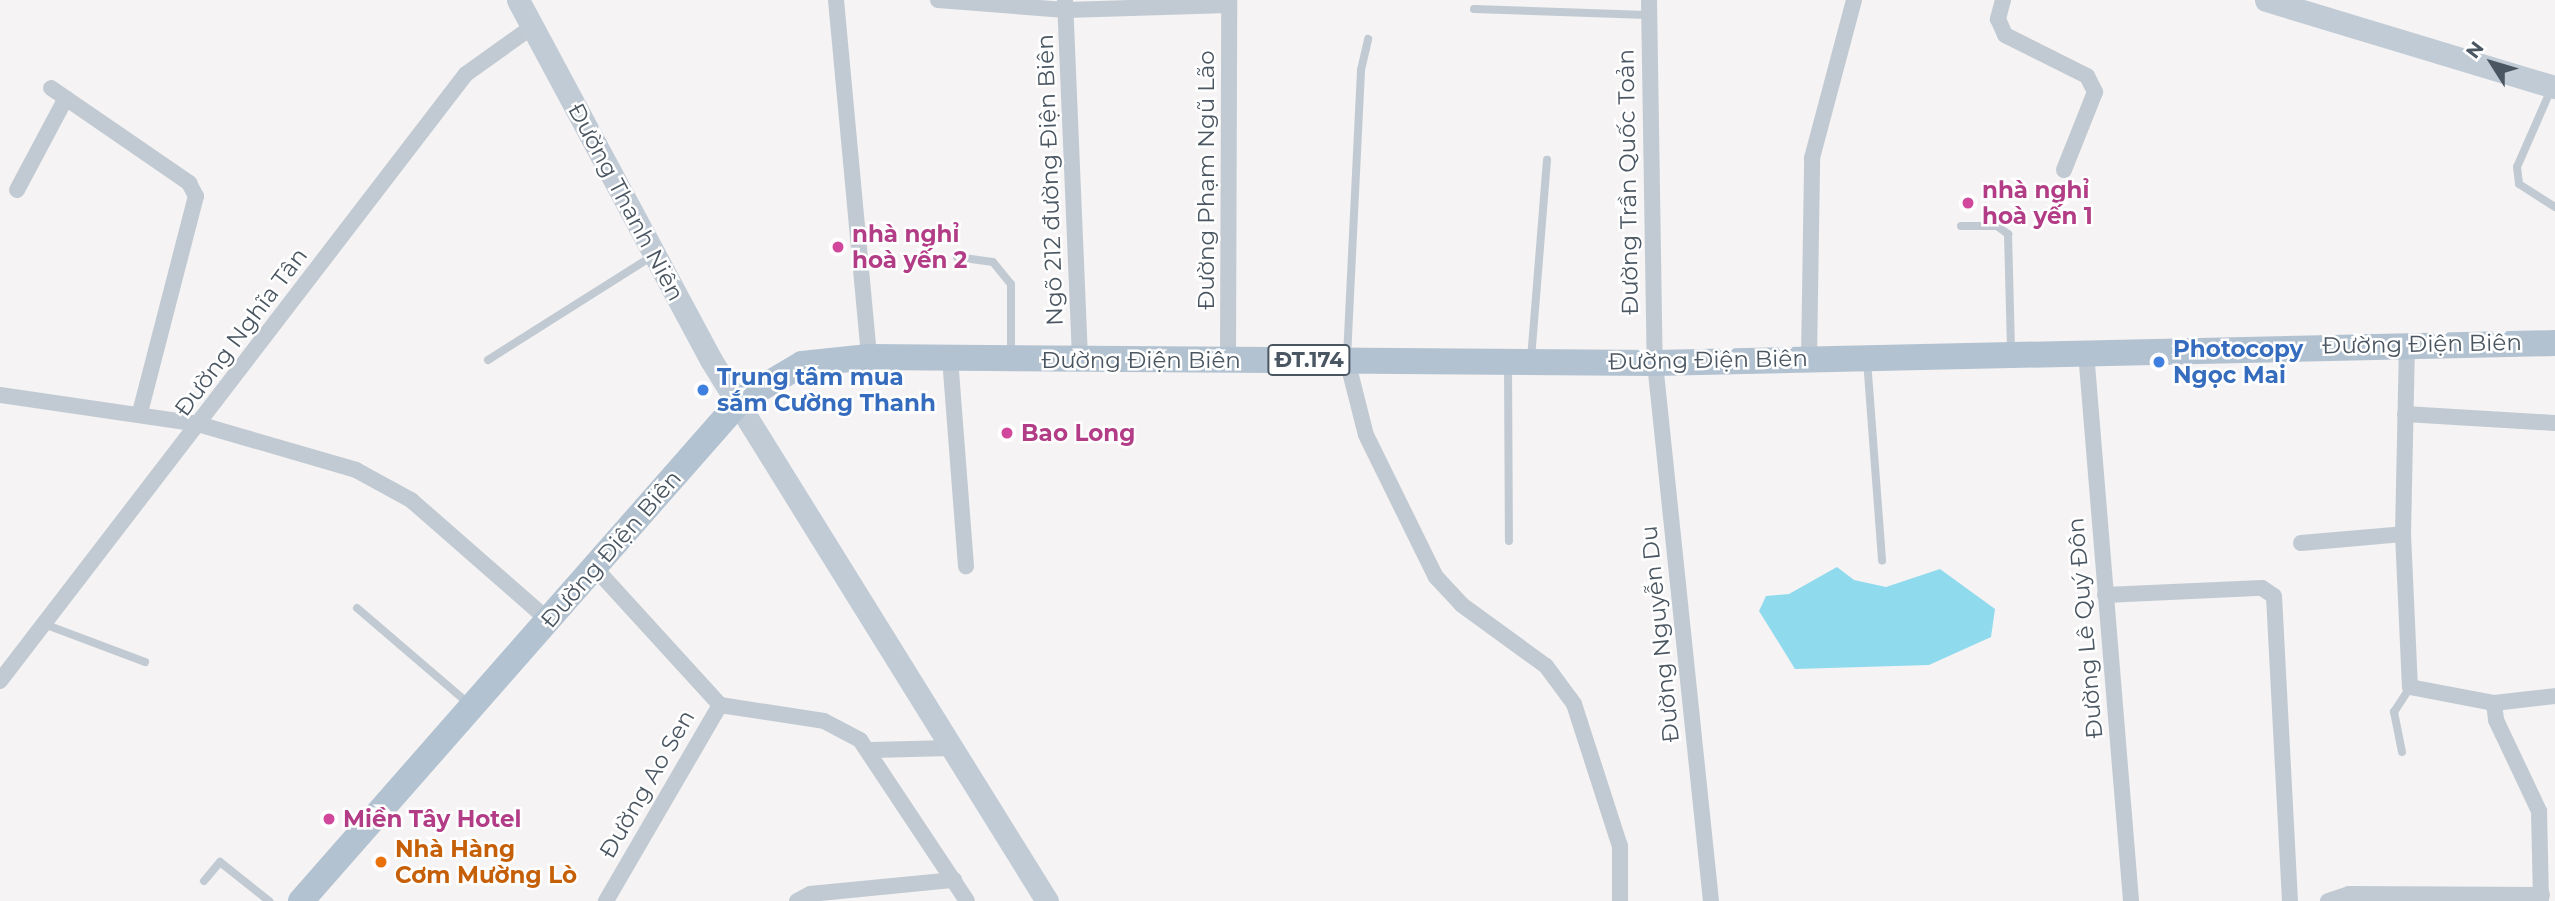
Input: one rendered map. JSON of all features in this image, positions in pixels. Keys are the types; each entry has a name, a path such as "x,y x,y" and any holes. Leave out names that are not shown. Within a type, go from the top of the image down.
{"main road":[{"name":"Đường Thanh Niên","path":"518,0 711,360 741,400 950,748 1047,901"},
{"path":"2266,0 2553,87"},
{"name":"Đường Điện Biên","path":"301,901 741,400 802,364 869,357 1655,363 2407,343 2555,343"}],"street":[{"path":"836,0 869,357"},
{"path":"938,0 1065,5 1229,2"},
{"path":"1809,359 1812,158 1854,0"},
{"path":"2003,0 1998,19 2005,35 2087,76 2095,92 2064,170"},
{"name":"Đường Phạm Ngũ Lão","path":"1228,360 1229,2"},
{"name":"Ngõ 212 đường Điện Biên","path":"1065,5 1080,359"},
{"name":"Đường Trần Quốc Toản","path":"1648,7 1655,363"},
{"name":"Đường Nghĩa Tân","path":"0,681 466,74 533,27"},
{"path":"51,88 189,183 196,196 140,413"},
{"path":"17,190 66,98"},
{"path":"2407,343 2403,534 2410,687 2494,703 2555,696"},
{"name":"Đường Lê Quý Đôn","path":"2086,352 2131,901"},
{"path":"950,358 966,566"},
{"path":"1347,360 1366,435 1436,577 1462,605 1546,666 1574,704 1620,846 1620,901"},
{"name":"Đường Nguyễn Du","path":"1655,363 1711,901"},
{"path":"0,397 140,413 198,424 324,458 384,483 548,620"},
{"path":"2404,414 2555,423"},
{"path":"2301,544 2403,534"},
{"name":"Đường Ao Sen","path":"595,568 720,705 606,901"},
{"path":"2105,595 2262,588 2274,596 2290,901"},
{"path":"2328,901 2349,894 2541,898 2539,811 2496,720 2494,703"},
{"path":"720,705 824,721 872,750 967,901"},
{"path":"872,750 950,748"},
{"path":"797,901 810,894 954,880"}],"lane":[{"path":"1474,9 1648,7"},
{"path":"1347,360 1361,70 1368,39"},
{"path":"2553,87 2517,167 2519,184 2555,207"},
{"path":"1509,541 1520,362 1548,160"},
{"path":"1961,226 1997,226 2008,234 2011,354"},
{"path":"488,360 655,255"},
{"path":"957,257 993,262 1011,284 1011,360"},
{"path":"1867,357 1882,560"},
{"path":"357,608 472,706"},
{"path":"44,624 145,662"},
{"path":"2402,752 2394,712 2410,687"},
{"path":"204,881 220,862 269,901"}],"water":[{"path":"1837,567 1854,580 1886,587 1940,569 1995,609 1991,637 1929,665 1795,669 1759,611 1766,596 1789,594"}],"place":[{"name":"nhà nghỉ hoà yến 1","path":"1968,203"},
{"name":"nhà nghỉ hoà yến 2","path":"838,247"},
{"name":"Photocopy Ngọc Mai","path":"2159,362"},
{"name":"Trung tâm mua sắm Cường Thanh","path":"703,390"},
{"name":"Bao Long","path":"1007,433"},
{"name":"Miền Tây Hotel","path":"329,819"},
{"name":"Nhà Hàng Cơm Mường Lò","path":"381,862"}]}
